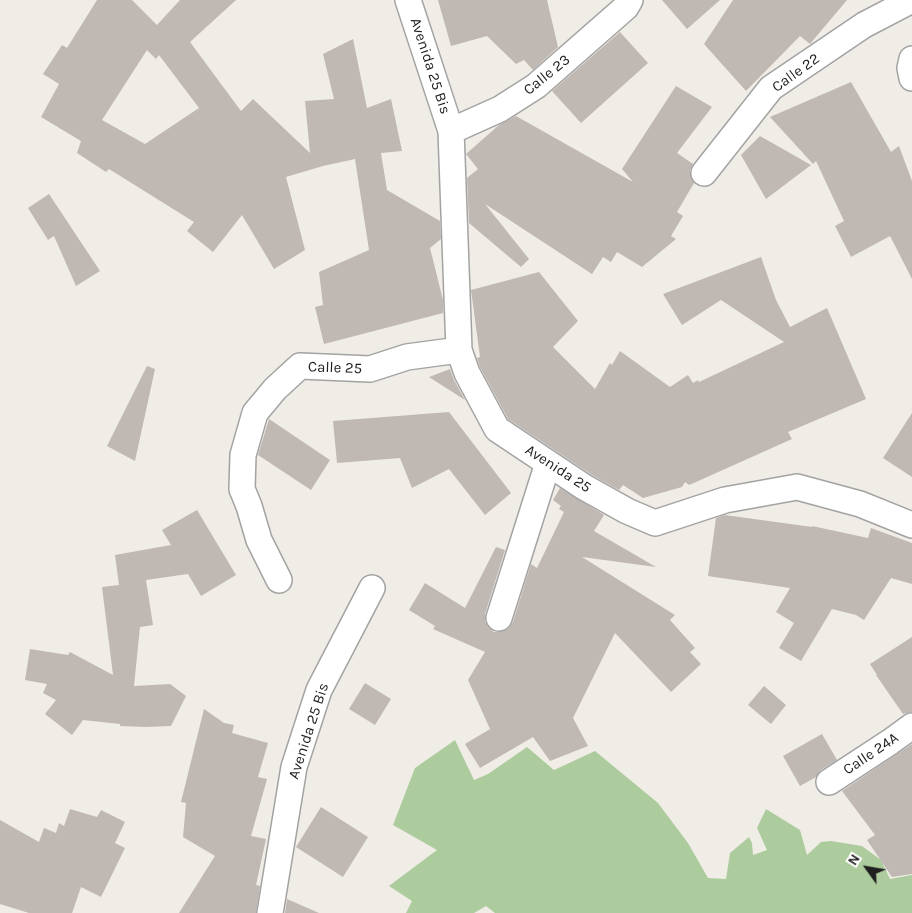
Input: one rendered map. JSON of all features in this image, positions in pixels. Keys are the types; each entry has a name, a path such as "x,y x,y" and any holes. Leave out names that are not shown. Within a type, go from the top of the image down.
{"street":[{"name":"Avenida 25 Bis","path":"408,0 451,131"},
{"name":"Calle 23","path":"451,131 500,109 536,86 626,7 630,0"},
{"name":"Calle 22","path":"704,173 771,88 864,25 912,0"},
{"path":"912,59 910,68 912,78"},
{"name":"Avenida 25","path":"451,131 459,350 467,373 497,429 584,487 627,511 656,523 725,500 796,487 860,504 912,525"},
{"name":"Calle 25","path":"279,580 259,540 242,489 243,454 255,412 275,389 300,366 370,369 407,357 459,350"},
{"path":"499,618 548,463"},
{"name":"Avenida 25 Bis","path":"270,913 294,767 319,690 372,588"},
{"name":"Calle 24A","path":"829,782 912,726"}],"green space":[{"path":"455,740 474,780 488,774 527,747 554,770 595,751 658,803 688,843 708,878 726,879 730,853 749,837 752,843 753,855 767,850 757,828 766,809 800,830 807,855 821,842 831,841 862,846 881,860 890,879 912,875 912,913 495,913 486,906 474,913 406,913 412,901 389,886 437,850 393,825 415,768"}],"building":[{"path":"97,0 132,0 157,25 180,0 236,0 190,42 241,111 253,99 310,153 305,101 334,99 323,54 353,39 367,108 391,99 402,151 381,153 387,190 440,221 441,239 430,248 443,300 443,313 324,344 315,307 323,305 319,272 369,250 355,159 286,177 305,250 274,269 242,215 213,252 187,231 194,222 109,169 106,172 77,153 81,141 41,117 59,84 43,74 62,45 67,48","holes":["147,50 156,59 159,55 199,108 145,144 102,120"]},
{"path":"438,0 547,0 558,47 533,70 524,60 516,64 487,36 451,46"},
{"path":"662,0 720,0 687,29"},
{"path":"733,0 847,0 810,44 800,36 746,91 704,44"},
{"path":"620,32 648,63 581,123 552,91"},
{"path":"851,82 891,152 899,146 912,181 912,279 890,236 851,257 835,226 844,221 816,161 813,164 770,117"},
{"path":"676,86 712,107 677,153 693,164 690,171 694,183 677,212 683,216 671,236 676,239 642,267 617,252 611,262 603,257 592,274 485,204 529,259 521,267 469,223 467,178 478,169 466,154 499,125 516,116 633,182 622,169"},
{"path":"760,136 811,165 766,199 741,155"},
{"path":"49,194 100,271 76,286 54,236 48,240 28,208"},
{"path":"761,257 776,300 790,327 827,308 866,399 788,432 792,439 689,485 685,482 682,487 643,498 623,485 619,490 592,475 508,419 480,367 477,358 480,357 471,290 539,272 578,321 553,347 595,389 610,363 612,365 620,351 670,387 688,375 693,383 698,380 699,382 784,342 721,300 682,325 663,294"},
{"path":"147,366 155,369 135,461 107,446"},
{"path":"450,369 454,380 465,400 429,377"},
{"path":"449,412 511,493 485,515 449,469 412,488 400,458 337,463 333,421"},
{"path":"912,413 912,477 883,458"},
{"path":"269,419 330,460 311,490 258,455"},
{"path":"560,488 604,515 594,531 656,567 582,557 675,615 670,620 695,648 690,652 701,664 671,692 615,633 573,718 588,746 550,761 533,737 480,768 465,744 490,729 468,680 485,652 433,629 435,626 409,610 425,583 465,608 496,547 505,550 485,614 485,621 494,632 502,632 508,629 513,622 531,564 537,568 564,512 559,509 561,506 553,500"},
{"path":"197,510 236,575 201,596 188,574 146,580 153,625 140,627 134,686 170,684 186,696 171,726 120,726 120,724 83,720 72,735 45,714 56,700 43,693 47,684 25,680 30,649 68,655 70,652 113,675 102,587 119,585 115,555 171,545 162,530"},
{"path":"725,515 812,526 868,538 871,528 912,543 912,584 891,578 864,620 856,615 832,609 801,661 779,648 794,623 776,612 790,588 708,576 716,518"},
{"path":"912,637 912,712 903,714 870,664"},
{"path":"365,683 391,699 375,725 349,709"},
{"path":"764,686 786,705 771,724 748,705"},
{"path":"204,709 224,723 234,725 232,733 268,743 258,777 267,779 251,836 266,839 256,885 260,886 256,913 179,913 215,856 183,837 186,803 181,802"},
{"path":"822,734 837,760 821,770 816,777 800,786 783,756"},
{"path":"912,744 912,874 892,877 867,840 875,835 842,791"},
{"path":"321,807 368,837 343,877 296,847"},
{"path":"70,809 97,817 101,810 125,822 115,843 125,848 101,897 81,887 72,913 29,913 0,904 0,820 39,842 44,828 56,833 59,823 64,826"},
{"path":"287,899 319,913 285,913"}]}
